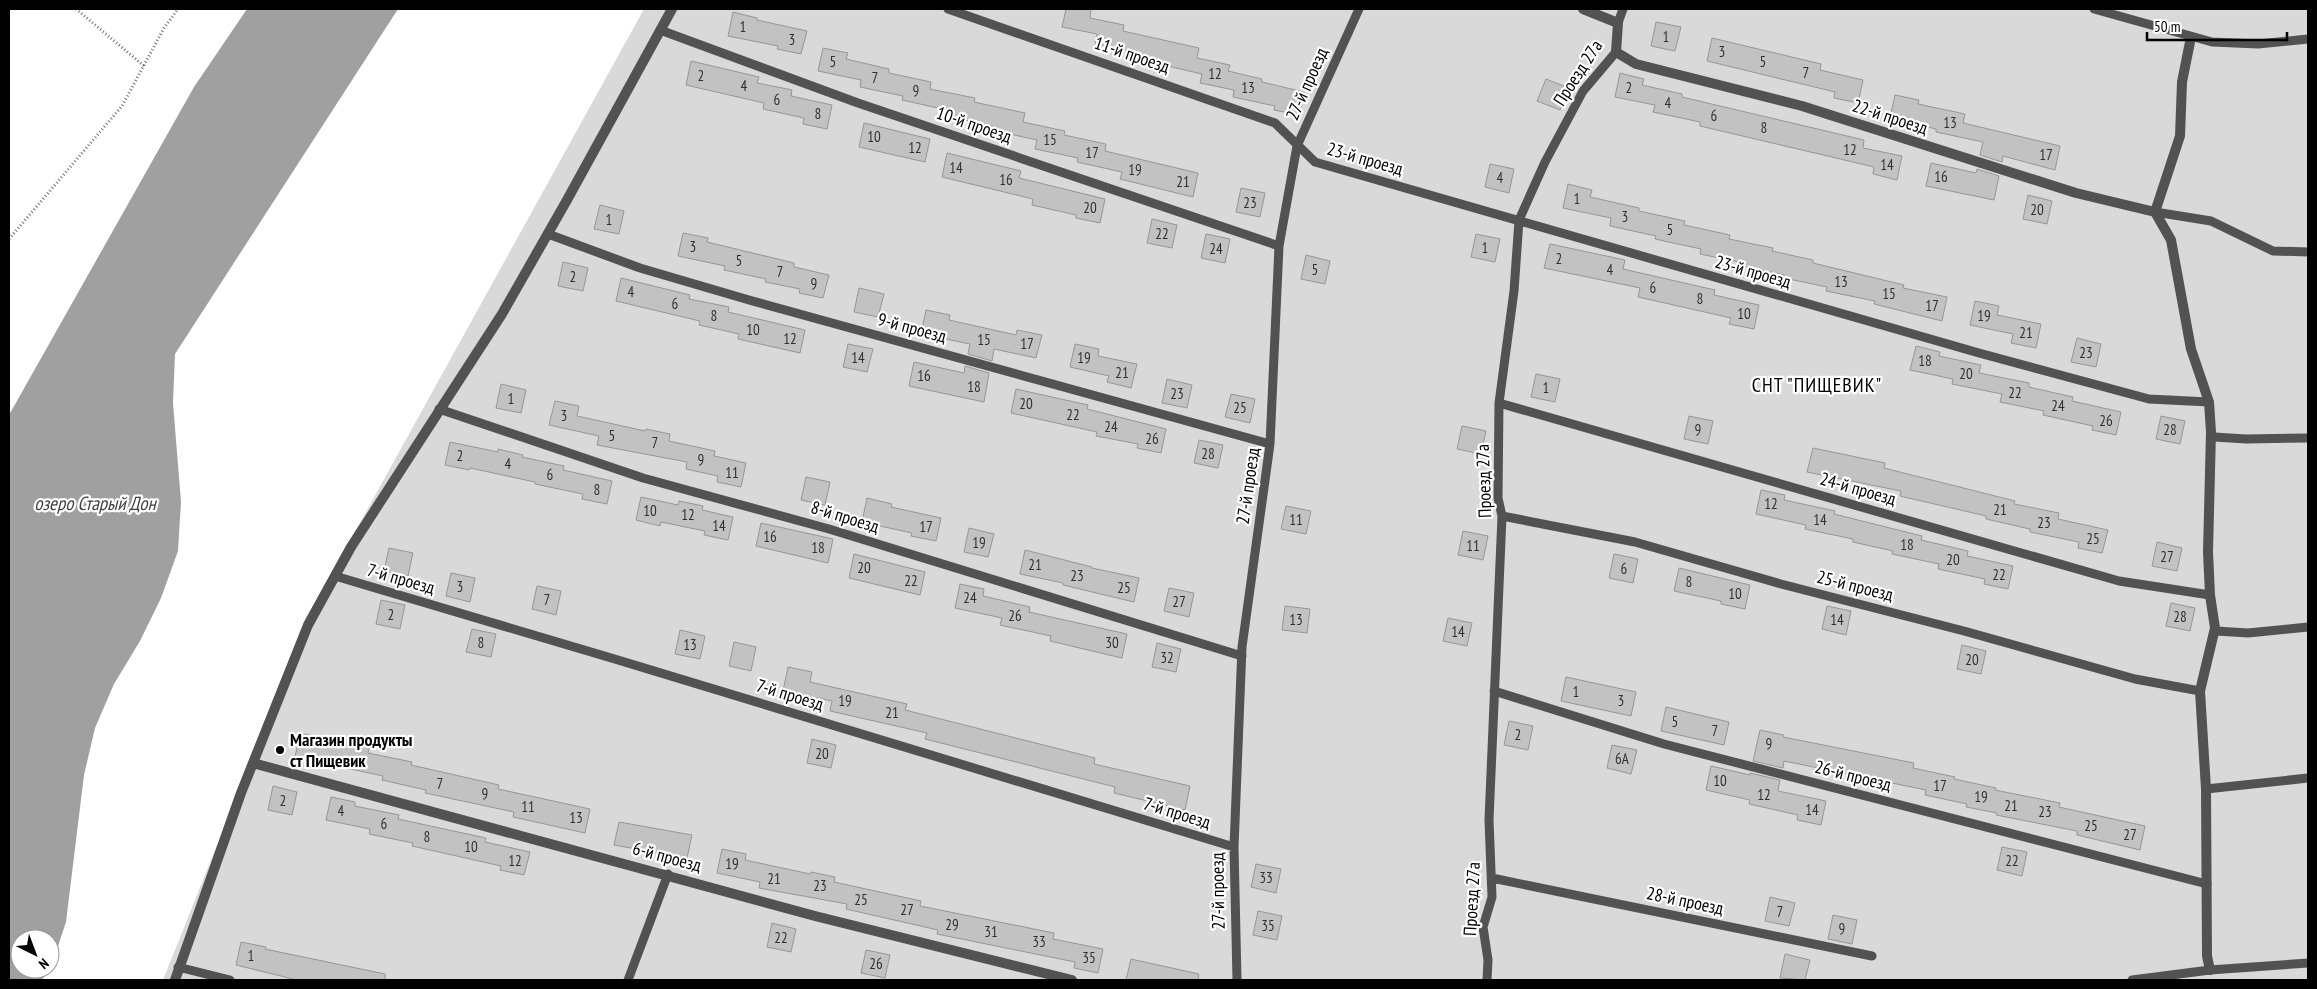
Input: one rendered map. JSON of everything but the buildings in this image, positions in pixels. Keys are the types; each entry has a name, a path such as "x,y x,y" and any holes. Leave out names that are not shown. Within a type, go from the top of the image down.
{"street":[{"path":"175,980 178,967 253,763 308,625 351,547 502,314 672,9"},
{"path":"1582,9 1618,23"},
{"name":"Проезд 27а","path":"1616,52 1618,23"},
{"path":"2191,37 2182,82 2180,136 2155,212 2171,240 2191,349 2209,402 2211,432 2208,552 2210,595 2215,628 2200,691 2206,789 2207,956 2210,970"},
{"name":"22-й проезд","path":"1616,52 1636,64 1802,106 2076,192 2155,212"},
{"name":"6-й проезд","path":"253,763 668,874 815,916 1072,980"}],"lane":[{"name":"11-й проезд","path":"948,9 1274,124 1297,146"},
{"name":"27-й проезд","path":"1237,980 1234,847 1242,656 1270,444 1279,246 1297,146 1358,9"},
{"name":"Проезд 27а","path":"1618,23 1622,9"},
{"path":"2094,9 2212,42 2258,44 2307,36"},
{"name":"10-й проезд","path":"660,30 858,103 1279,246"},
{"name":"Проезд 27а","path":"1487,980 1488,960 1483,927 1492,897 1489,820 1502,516 1498,498 1499,403 1514,291 1519,220 1545,162 1583,91 1616,52"},
{"name":"23-й проезд","path":"1297,146 1315,162 1980,353 2149,399 2209,402"},
{"path":"2155,212 2211,221 2273,251 2308,252"},
{"name":"9-й проезд","path":"548,234 640,268 749,300 1270,444"},
{"name":"24-й проезд","path":"1499,403 2119,581 2210,595"},
{"name":"8-й проезд","path":"439,409 643,478 829,529 1242,656"},
{"path":"2211,432 2214,437 2246,439 2308,438"},
{"name":"25-й проезд","path":"1502,516 1635,542 1780,584 1964,630 2135,679 2200,691"},
{"name":"7-й проезд","path":"335,576 646,668 1234,847"},
{"path":"2215,628 2216,631 2248,633 2308,627"},
{"name":"26-й проезд","path":"1494,691 1664,744 2207,884"},
{"path":"2206,789 2308,778"},
{"path":"628,980 668,874"},
{"name":"28-й проезд","path":"1492,878 1872,956"},
{"path":"2132,980 2210,970 2308,963"},
{"path":"178,967 230,980"}],"path":[{"path":"76,9 144,66"},
{"path":"9,239 122,106 178,9"}],"shaded area":[{"path":"644,9 2308,9 2308,980 163,980 309,615"}],"water":[{"name":"озеро Старый Дон","path":"247,9 398,9 175,354 173,403 181,502 178,551 161,598 140,641 114,684 95,728 84,775 66,922 60,940 60,929 10,929 10,979 43,979 9,980 9,415 194,87"}],"place":[{"name":"Магазин продукты ст Пищевик","path":"280,750"}],"district":[{"name":"СНТ \"ПИЩЕВИК\"","path":"1817,385"}]}
